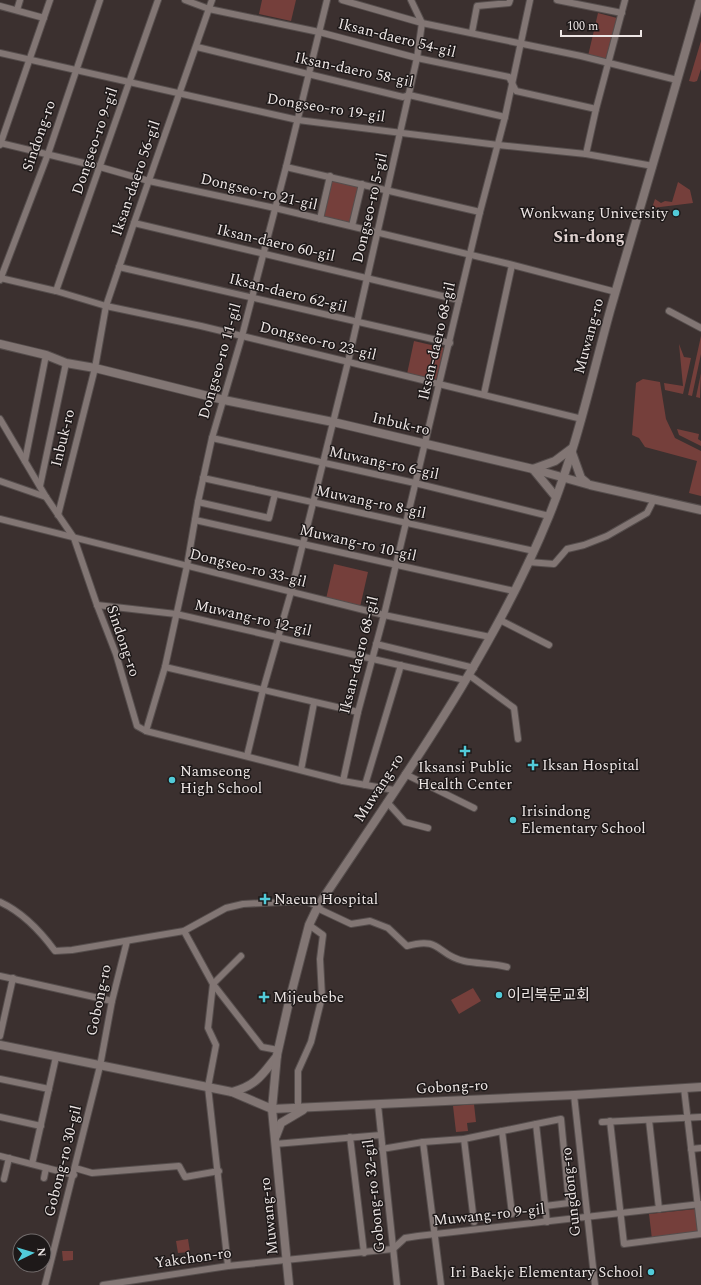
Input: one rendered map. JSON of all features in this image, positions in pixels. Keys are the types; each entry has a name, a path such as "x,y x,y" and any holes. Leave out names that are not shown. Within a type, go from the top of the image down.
{"street":[{"path":"17,10 20,0"},
{"path":"0,144 31,60 50,0"},
{"name":"Sindong-ro","path":"0,278 48,154 75,70 100,0"},
{"name":"Dongseo-ro 9-gil","path":"56,291 158,0"},
{"name":"Iksan-daero 54-gil","path":"185,0 209,9 319,32 417,58 509,77 516,91 596,109"},
{"name":"Iksan-daero 56-gil","path":"95,368 106,306 197,47 212,0"},
{"name":"Dongseo-ro 11-gil","path":"146,731 164,667 188,566 198,502 212,438 242,336 264,253 327,0"},
{"path":"342,0 422,23 472,32 520,44 581,56 677,80"},
{"path":"411,0 422,23"},
{"path":"472,32 477,6 508,3 510,0"},
{"name":"Iksan-daero 68-gil","path":"343,781 358,712 384,615 415,483 426,445 480,212 505,116 530,0"},
{"path":"557,0 576,2 622,13"},
{"path":"586,154 596,109 626,0"},
{"name":"Muwang-ro","path":"290,1285 272,1109 278,1053 288,1006 309,926 317,907 474,668 500,620 534,551 549,516 582,419 616,292 700,0"},
{"path":"3,4 44,18"},
{"name":"Dongseo-ro 5-gil","path":"247,756 262,690 291,592 312,502 348,362 417,58 422,23"},
{"name":"Iksan-daero 58-gil","path":"197,47 402,96 408,95 505,116"},
{"name":"Dongseo-ro 19-gil","path":"0,53 298,120 498,145 586,154 653,166"},
{"name":"Dongseo-ro 21-gil","path":"0,144 48,154 149,181 352,226 616,292"},
{"path":"286,166 480,212"},
{"path":"320,219 330,176"},
{"path":"352,226 362,184"},
{"name":"Iksan-daero 60-gil","path":"134,223 459,300"},
{"path":"484,394 512,265"},
{"name":"Iksan-daero 62-gil","path":"119,267 252,297 357,323 450,343"},
{"name":"Dongseo-ro 23-gil","path":"0,278 56,291 106,306 242,336 582,419"},
{"path":"669,311 701,328"},
{"name":"Inbuk-ro","path":"0,344 46,355 66,363 95,368 224,400 333,422 533,469 590,485 701,510"},
{"name":"Inbuk-ro","path":"25,460 46,355"},
{"name":"Inbuk-ro","path":"40,486 66,363"},
{"name":"Inbuk-ro","path":"58,515 95,368"},
{"name":"Sindong-ro","path":"0,419 46,497 74,538 116,654 137,726 146,731"},
{"name":"Muwang-ro 6-gil","path":"212,438 415,483 549,516"},
{"path":"556,497 533,469 555,461 571,449 581,478 590,485"},
{"name":"Muwang-ro 8-gil","path":"203,478 534,551"},
{"path":"0,481 46,497"},
{"path":"198,502 269,518 275,494"},
{"path":"528,562 554,564 567,549 584,545 607,536 647,513 654,499"},
{"name":"Dongseo-ro 33-gil","path":"0,520 384,615 490,637"},
{"name":"Muwang-ro 10-gil","path":"195,520 514,591"},
{"name":"Muwang-ro 12-gil","path":"97,605 176,614 372,659 467,678"},
{"path":"500,620 549,645"},
{"path":"376,644 474,668"},
{"path":"365,785 401,665"},
{"path":"164,667 358,712"},
{"path":"467,678 514,708 518,739"},
{"path":"301,770 314,703"},
{"path":"146,731 343,781 394,790"},
{"path":"405,774 474,808"},
{"path":"387,802 405,822 428,828"},
{"path":"0,902 9,906 42,935 55,951 184,931 226,908 243,904 305,901 351,924 370,921 388,928 407,946 420,942 431,942 453,957 464,961 495,964 507,967"},
{"path":"309,926 323,935 320,959 322,997 311,1042 298,1071 302,1109 281,1123 275,1140 381,1135"},
{"path":"184,931 213,984 262,1047 278,1053 260,1077 248,1088 232,1092"},
{"name":"Gobong-ro","path":"100,1066 112,1001 127,941"},
{"path":"228,1266 208,1087 216,1044 208,1028 213,984 241,956"},
{"path":"0,976 112,1001"},
{"path":"0,1036 13,978"},
{"name":"Gobong-ro","path":"0,1045 232,1092 272,1109 302,1109 701,1087"},
{"path":"32,1164 56,1057"},
{"name":"Gobong-ro 30-gil","path":"45,1285 74,1175 100,1066"},
{"path":"0,1079 49,1089"},
{"path":"610,1121 624,1244 701,1234 698,1176 691,1149 684,1088"},
{"name":"Gungdong-ro","path":"574,1095 586,1217 595,1285"},
{"name":"Gobong-ro 32-gil","path":"378,1104 397,1285"},
{"path":"0,1117 40,1126"},
{"path":"602,1122 701,1117"},
{"path":"382,1149 423,1142 464,1139 561,1119 569,1203 545,1206"},
{"path":"649,1120 660,1209"},
{"path":"536,1124 547,1222"},
{"path":"502,1131 512,1214"},
{"path":"350,1137 364,1253"},
{"path":"464,1139 474,1222"},
{"path":"423,1142 441,1285"},
{"path":"691,1149 701,1148"},
{"path":"0,1156 74,1175"},
{"path":"4,1178 9,1158"},
{"path":"75,1166 94,1170 97,1173 179,1166 185,1176 218,1171"},
{"path":"44,1178 46,1168"},
{"name":"Muwang-ro 9-gil","path":"287,1260 393,1249 405,1238 699,1204"},
{"name":"Yakchon-ro","path":"103,1285 228,1266 287,1260"}],"shaded area":[{"path":"262,0 296,0 291,21 259,14"},
{"path":"598,13 617,18 607,61 588,56"},
{"path":"701,41 701,69 697,81 689,81"},
{"path":"331,179 360,185 350,224 322,218"},
{"path":"678,182 690,190 693,203 652,208 655,199 661,203 665,201 672,202"},
{"path":"701,336 701,354 692,396 688,395"},
{"path":"414,341 444,348 436,381 407,374"},
{"path":"679,344 684,357 691,358 683,394 665,390 664,383 683,386"},
{"path":"701,373 700,398 696,397"},
{"path":"643,379 660,382 666,419 675,438 701,451 701,496 689,493 697,461 645,447 639,438 632,435 636,383"},
{"path":"677,429 699,434 698,439 701,441 701,446 679,435"},
{"path":"334,564 368,572 360,607 326,599"},
{"path":"473,988 481,1001 459,1014 451,1000"},
{"path":"474,1104 476,1122 467,1123 468,1131 456,1132 453,1106"},
{"path":"696,1209 699,1234 652,1239 649,1214"},
{"path":"188,1239 190,1252 178,1253 176,1241"},
{"path":"62,1251 73,1251 73,1260 63,1261"}],"place":[{"name":"Wonkwang University","path":"676,213"},
{"name":"Iksansi Public Health Center","path":"465,751"},
{"name":"Iksan Hospital","path":"533,765"},
{"name":"Namseong High School","path":"172,780"},
{"name":"Irisindong Elementary School","path":"513,820"},
{"name":"Naeun Hospital","path":"265,899"},
{"name":"이리북문교회","path":"499,995"},
{"name":"Mijeubebe","path":"264,997"},
{"name":"Iri Baekje Elementary School","path":"651,1272"}],"district":[{"name":"Sin-dong","path":"589,237"}]}
